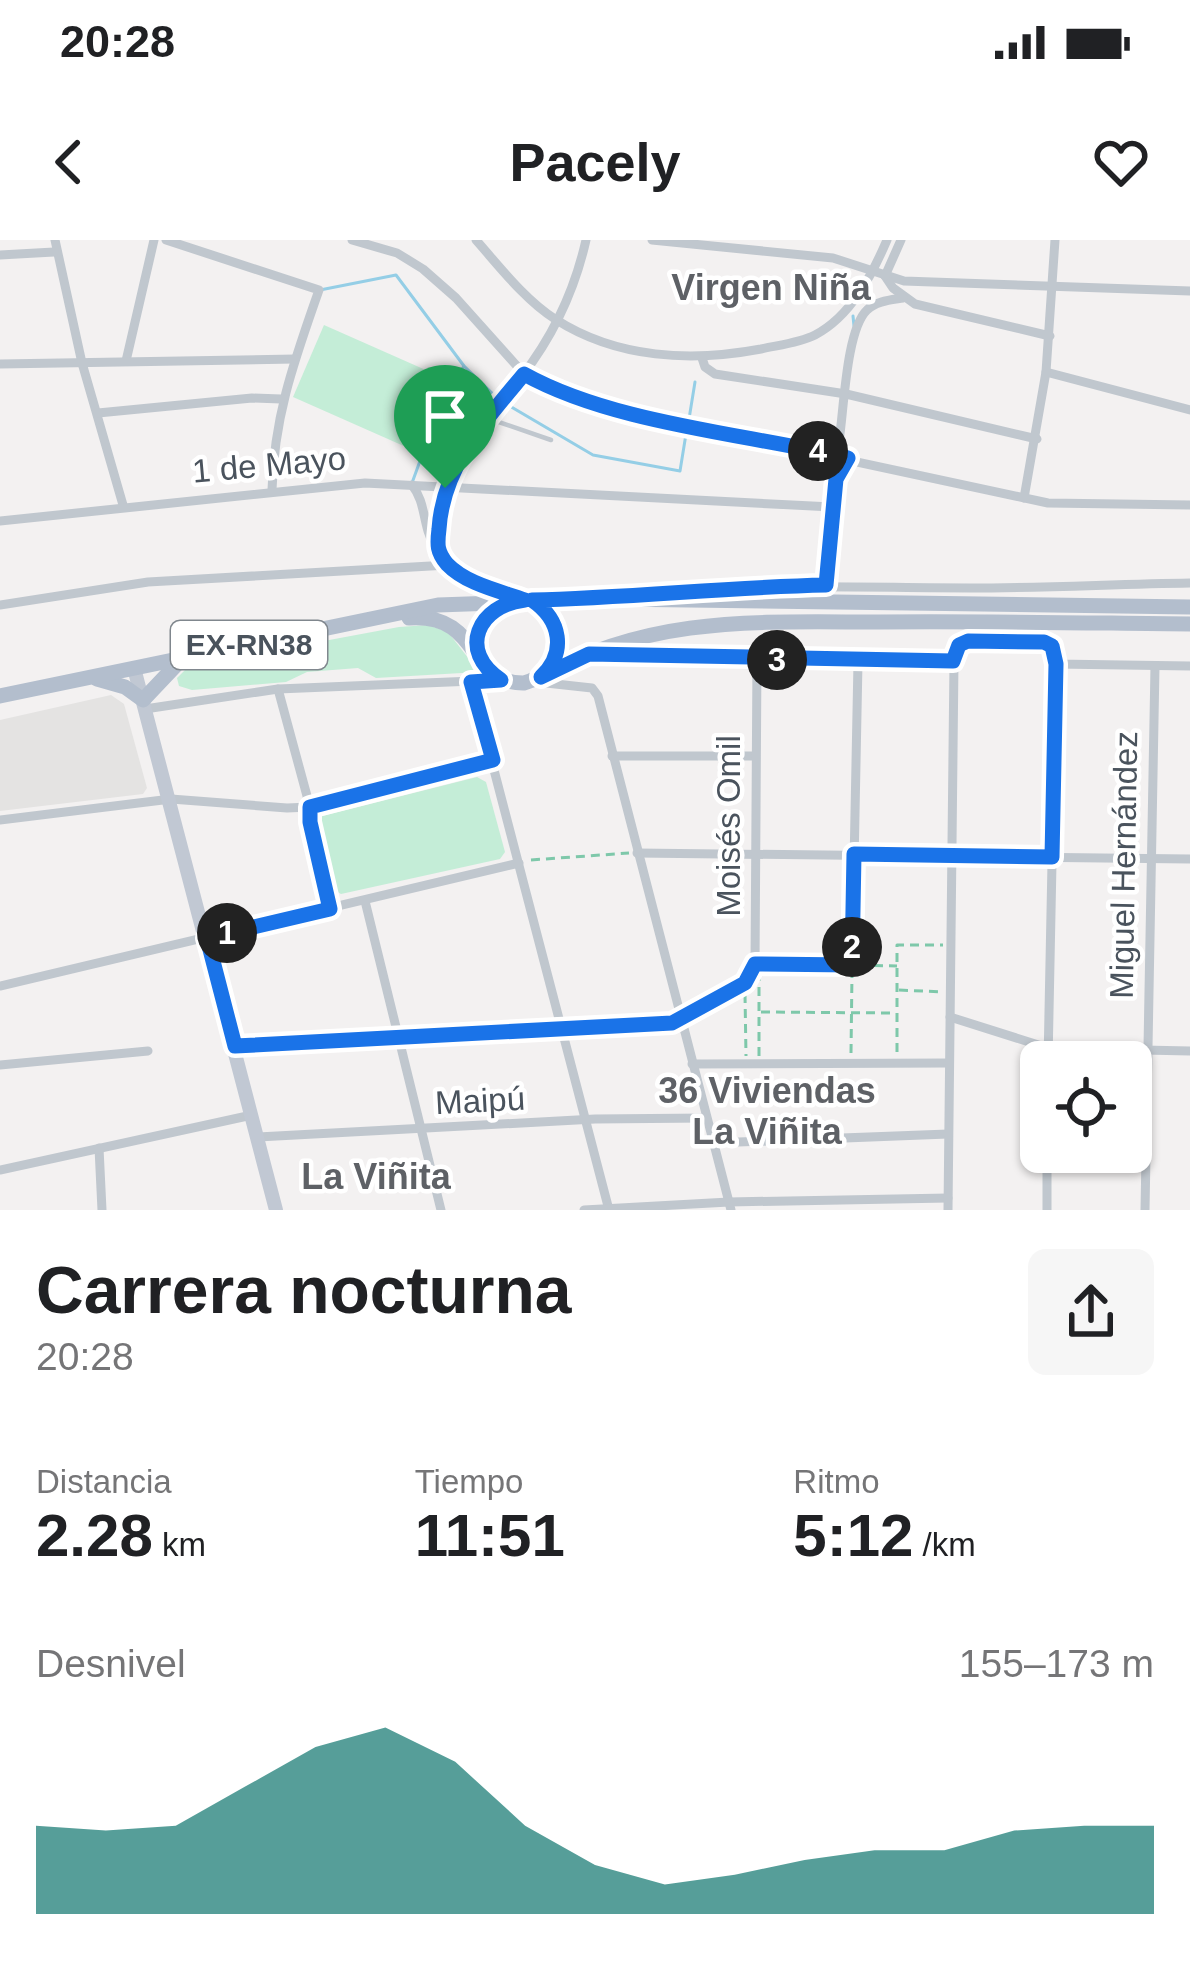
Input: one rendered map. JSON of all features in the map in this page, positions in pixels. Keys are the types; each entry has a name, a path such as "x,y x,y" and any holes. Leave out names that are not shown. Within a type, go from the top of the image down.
{"main road":[{"name":"EX-RN38","path":"0,696 438,605 613,599 1190,607"},
{"path":"528,600 552,619 559,644 556,657 536,679"},
{"path":"479,656 478,632 483,621 506,602"},
{"name":"EX-RN38","path":"364,622 436,618 451,624 485,668 501,680"},
{"path":"501,680 536,679 589,654 677,627 718,623 1190,624"},
{"path":"85,678 106,680 144,704 167,671 186,658"}],"street":[{"path":"126,361 154,240"},
{"path":"166,240 319,290 281,398 273,439 272,490"},
{"path":"352,240 397,254 423,269 456,298 524,374 560,391 647,417 1024,498 1190,505"},
{"path":"397,254 403,240"},
{"path":"476,240 557,321 652,353 702,358 817,334 855,298 887,240"},
{"path":"437,550 445,488 487,418 524,374 557,321 586,240"},
{"path":"652,240 833,258 904,281 1190,290"},
{"path":"885,276 901,240"},
{"path":"1024,498 1046,372 1055,240"},
{"path":"0,255 55,246 123,505"},
{"path":"885,276 903,298 915,304 1050,336"},
{"path":"839,440 854,334 864,312 875,304 903,298"},
{"path":"702,358 715,374 846,394 1036,439"},
{"path":"0,364 295,359"},
{"path":"1046,372 1190,410"},
{"path":"98,413 281,398"},
{"path":"826,585 836,479"},
{"name":"1 de Mayo","path":"0,520 365,483 832,507"},
{"path":"412,485 437,550 448,565 473,580 528,600"},
{"path":"0,605 148,582 448,565"},
{"path":"613,599 726,587 1190,584"},
{"path":"584,1210 948,1204 953,661 959,645 968,641 1044,642 1052,646 1056,664 1048,1041"},
{"path":"589,654 953,661"},
{"name":"Moisés Omil","path":"755,964 757,659"},
{"path":"852,965 858,662"},
{"path":"1056,664 1190,666"},
{"name":"Miguel Hernández","path":"1147,1041 1155,665"},
{"path":"134,668 276,1210"},
{"path":"536,679 592,688 730,1206"},
{"path":"144,704 278,689 501,680"},
{"path":"471,682 609,1209"},
{"path":"278,689 310,807 330,909"},
{"path":"612,756 755,756"},
{"path":"0,820 171,799 310,807 493,760"},
{"path":"637,853 1190,859"},
{"path":"0,986 519,863"},
{"path":"364,901 441,1210"},
{"path":"235,1046 672,1023 745,983 755,964"},
{"path":"950,1017 1026,1041"},
{"path":"0,1064 148,1051"},
{"path":"1152,1051 1190,1051"},
{"path":"692,1064 949,1063"},
{"path":"0,1170 252,1115"},
{"name":"Maipú","path":"258,1137 706,1118"},
{"path":"713,1143 948,1134"},
{"path":"99,1148 102,1210"},
{"path":"1047,1173 1047,1210"},
{"name":"Miguel Hernández","path":"1145,1173 1145,1210"}],"lane":[{"path":"487,418 551,440"},
{"path":"836,479 848,458"}],"path":[{"path":"519,863 637,853"},
{"path":"896,1063 897,945 950,946"},
{"path":"755,964 897,966"},
{"name":"Moisés Omil","path":"755,964 759,973 759,1064"},
{"path":"851,1063 852,965"},
{"path":"745,983 746,1064"},
{"path":"897,990 950,992"},
{"path":"759,1012 897,1013"}],"shaded area":[{"path":"111,695 124,704 147,788 143,794 0,811 0,720"}],"green space":[{"path":"324,325 437,375 406,447 293,397"},
{"path":"428,625 448,632 479,672 376,678 358,668 307,672 286,682 192,690 179,686 177,678 187,668 211,662"},
{"path":"477,777 486,782 505,852 500,859 341,894 331,888 316,824 322,816"}],"waterway":[{"path":"320,290 396,275 464,366 494,395"},
{"path":"853,316 854,326"},
{"path":"412,483 437,414 464,366"},
{"path":"689,419 695,382"},
{"path":"508,405 593,455 680,471 686,434"}],"district":[{"name":"Virgen Niña","path":"771,287"},
{"name":"36 Viviendas La Viñita","path":"767,1110"},
{"name":"La Viñita","path":"376,1176"}],"route":[{"path":"524,374 560,391 647,417 848,458 836,479 826,585 532,600 552,619 559,644 541,677 589,654 953,661 959,645 968,641 1044,642 1052,646 1056,664 1052,857 854,854 852,965 755,964 745,983 672,1023 235,1046 207,938 330,909 310,807 493,760 471,682 501,680 479,656 478,632 490,612 506,602 525,600 456,572 437,550 445,488 478,430 524,374"}]}
